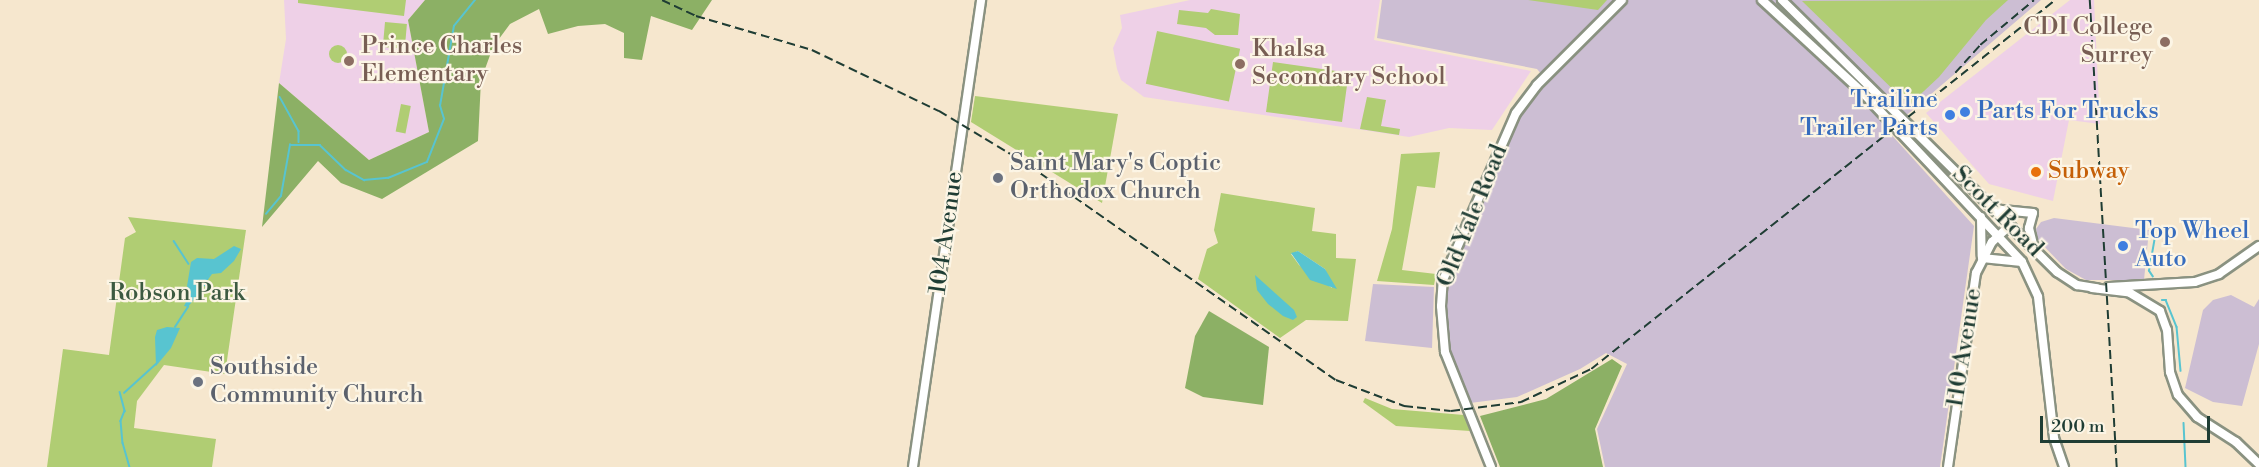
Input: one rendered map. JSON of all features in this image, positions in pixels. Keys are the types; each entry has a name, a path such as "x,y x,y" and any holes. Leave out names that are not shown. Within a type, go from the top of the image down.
{"main road":[{"name":"104 Avenue","path":"913,467 981,0"},
{"name":"Old Yale Road","path":"1491,467 1445,352 1441,306 1443,280 1516,113 1537,85 1622,0"},
{"name":"Scott Road","path":"1762,0 1862,92 2000,235 2022,262 2038,297 2054,438 2064,467"},
{"name":"Scott Road","path":"1782,0 2009,226 2068,280 2092,288 2195,282 2219,274 2259,246"},
{"path":"1992,208 2033,213 2030,228 2036,252"},
{"path":"1981,217 1982,258 2022,262"},
{"name":"110 Avenue","path":"1948,467 1964,339 1982,258 2009,226"},
{"path":"2092,288 2130,293 2160,311 2167,330 2172,382 2197,417 2236,442 2259,464"}],"shaded area":[{"name":"Prince Charles Elementary","path":"284,0 425,0 408,20 429,132 369,160 279,83 286,39"},
{"name":"Khalsa Secondary School","path":"1190,0 1380,0 1374,40 1531,71 1492,130 1449,128 1409,137 1144,97 1121,80 1117,69 1113,48 1122,28 1120,15"},
{"path":"1382,0 2041,0 1888,131 1974,226 1940,467 1605,467 1597,429 1627,364 1606,353 1580,369 1517,397 1470,403 1450,358 1445,328 1444,285 1521,114 1548,82 1537,69 1377,38"},
{"path":"2070,0 2094,0 2100,124 2069,120 2053,201 1989,184 1926,113"},
{"path":"2054,218 2149,230 2144,280 2086,280 2066,269 2038,240 2036,229 2041,222"},
{"path":"1373,284 1434,287 1432,348 1365,341"},
{"path":"2231,295 2254,307 2259,299 2259,344 2242,406 2213,402 2185,388 2203,310 2213,300"}],"green space":[{"path":"298,0 406,0 404,16 298,3"},
{"path":"425,0 712,0 692,30 651,16 642,60 624,58 624,33 605,24 578,26 548,34 539,9 510,24 493,47 481,80 478,141 382,199 341,183 318,161 262,227 279,83 369,160 429,132 408,20"},
{"path":"1528,0 1607,0 1598,10"},
{"path":"2008,0 1986,20 1939,77 1909,105 1802,1"},
{"path":"1211,9 1240,14 1238,35 1215,35 1206,28 1177,24 1179,10 1208,13"},
{"path":"385,22 407,24 405,49 383,47"},
{"path":"1157,31 1240,49 1229,101 1146,84"},
{"path":"338,45 344,48 347,54 344,60 338,63 332,60 329,54 332,48"},
{"path":"1273,62 1336,71 1336,76 1348,78 1342,122 1266,112"},
{"path":"975,96 1118,114 1102,203 971,122"},
{"path":"1367,97 1386,100 1381,126 1400,129 1399,135 1360,129"},
{"path":"401,104 411,106 405,133 396,131"},
{"path":"1440,152 1435,188 1417,186 1402,270 1436,274 1434,285 1377,281 1392,229 1401,154"},
{"path":"1221,193 1315,208 1312,231 1336,234 1336,258 1356,259 1348,321 1306,320 1280,338 1198,279 1207,249 1218,243 1214,230","holes":["1298,251 1325,269 1332,288 1299,265 1291,254"]},
{"name":"Robson Park","path":"128,217 246,230 225,374 164,365 137,401 134,428 216,439 212,467 47,467 63,349 109,355 125,238 136,232"},
{"path":"1209,311 1269,347 1263,405 1203,397 1185,388 1195,336"},
{"path":"1612,359 1622,366 1595,429 1603,467 1500,467 1480,416 1546,399"},
{"path":"1365,398 1392,409 1464,415 1470,431 1396,426 1363,402"}],"water":[{"path":"234,246 241,249 234,261 221,273 212,274 207,281 209,288 204,286 188,307 184,306 191,292 187,286 191,262 197,258 214,259"},
{"path":"1298,251 1325,269 1337,289 1310,280 1291,253"},
{"path":"1255,275 1294,310 1297,317 1293,320 1283,316 1268,304 1257,290"},
{"path":"167,327 180,328 171,348 156,366 155,337 157,330"}],"waterway":[{"path":"266,214 281,196 290,145 320,145 346,170 364,180 388,178 427,162 444,119 440,106 454,26 475,0"},
{"path":"280,97 299,131 299,142"},
{"path":"2153,277 2149,271 2155,236"},
{"path":"174,241 189,264"},
{"path":"2162,300 2166,300 2177,327 2181,371"},
{"path":"175,327 188,307"},
{"path":"124,393 156,364"},
{"path":"120,392 125,411 121,421 123,443 130,467"},
{"path":"2184,423 2186,467"}],"railway":[{"path":"662,0 696,16 812,50 939,111 1030,166 1336,380 1404,406 1451,411 1521,402 1591,369 2055,0"},
{"path":"1955,73 1980,45 2034,0"},
{"path":"2090,0 2117,467"}],"place":[{"name":"CDI College Surrey","path":"2165,42"},
{"name":"Prince Charles Elementary","path":"349,61"},
{"name":"Khalsa Secondary School","path":"1240,64"},
{"name":"Parts For Trucks","path":"1965,112"},
{"name":"Trailine Trailer Parts","path":"1950,115"},
{"name":"Subway","path":"2036,172"},
{"name":"Saint Mary's Coptic Orthodox Church","path":"998,178"},
{"name":"Top Wheel Auto","path":"2123,246"},
{"name":"Southside Community Church","path":"198,382"}]}
